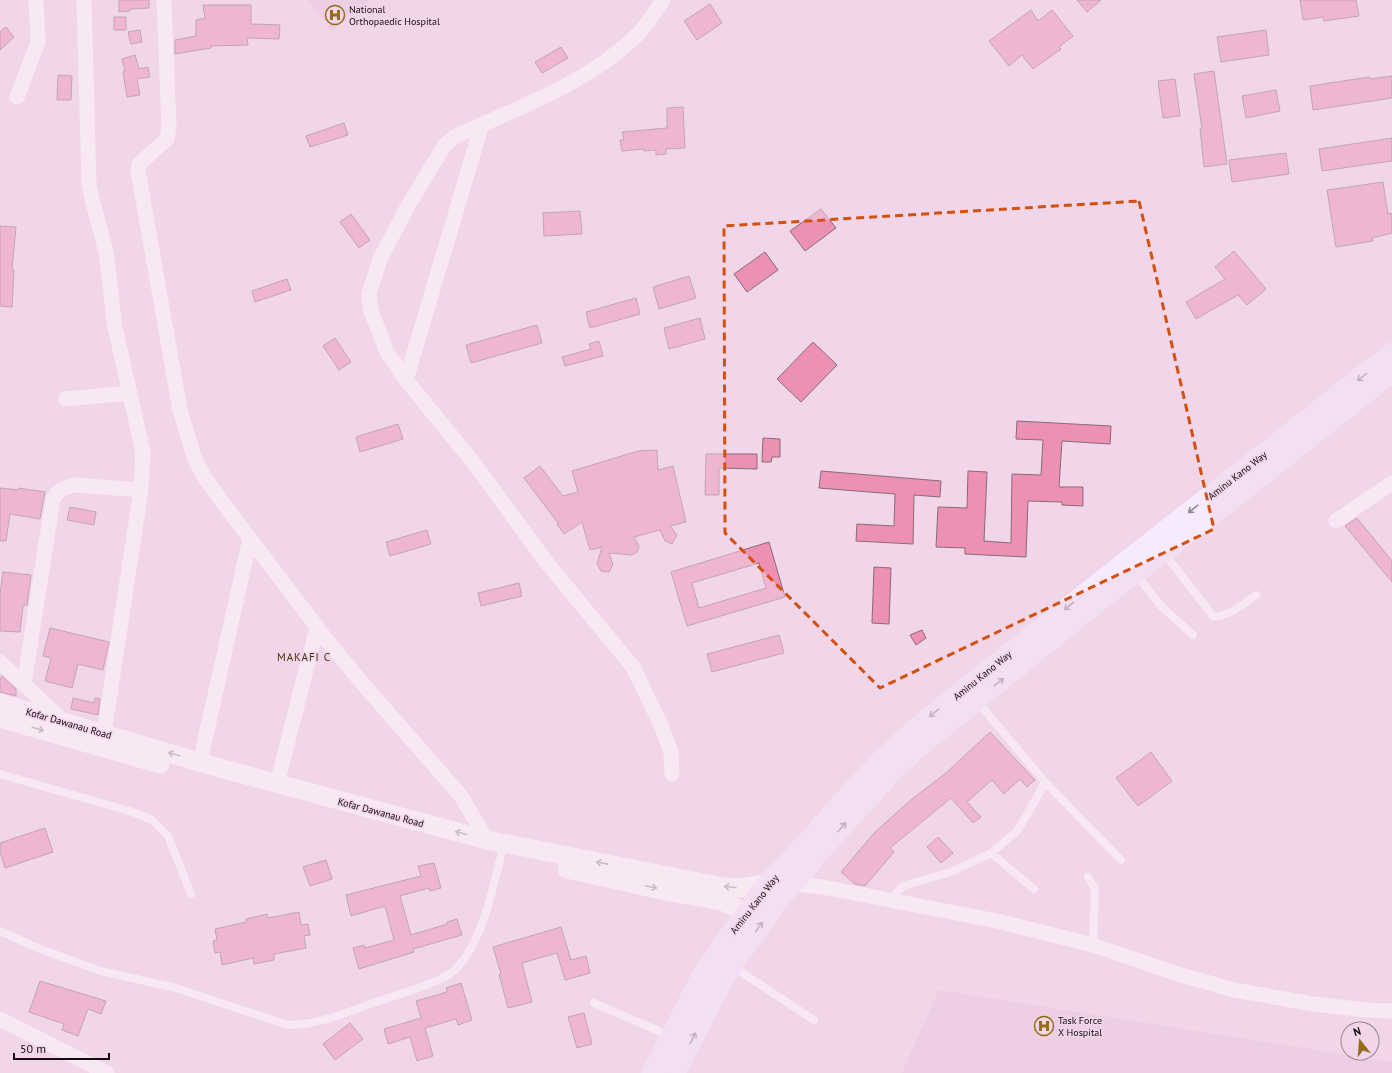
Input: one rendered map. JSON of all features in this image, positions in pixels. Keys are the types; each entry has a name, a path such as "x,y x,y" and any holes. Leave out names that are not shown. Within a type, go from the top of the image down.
{"main road":[{"name":"Aminu Kano Way","path":"652,1073 701,978 768,883 790,861 858,785 913,731 1091,598 1392,353"},
{"name":"Aminu Kano Way","path":"675,1073 721,983 776,903 792,883 894,770 916,749 976,700 1091,598 1135,574 1390,376"}],"street":[{"path":"18,97 38,42 36,0"},
{"path":"84,0 89,184 106,252 115,327 143,452 141,490 104,733"},
{"path":"164,0 170,127 169,134 167,139 139,164 138,171 182,417 196,460 205,478 317,627 362,683 461,796 487,840"},
{"path":"663,0 640,31 613,56 571,83 454,137 444,146 409,204 380,259 370,286 369,294 371,311 387,352 406,380 473,462 547,563 633,667 661,725 671,752 672,774"},
{"path":"406,380 482,124"},
{"path":"66,399 130,393"},
{"path":"1336,521 1392,483"},
{"path":"24,684 53,499 62,488 74,485 141,490"},
{"path":"200,762 250,539"},
{"path":"277,784 317,627"},
{"path":"0,662 63,721"},
{"name":"Kofar Dawanau Road","path":"0,703 277,784 487,840 724,887 740,888 768,883"},
{"name":"Kofar Dawanau Road","path":"0,718 469,848 670,892 722,901 733,906 745,916"},
{"path":"792,883 891,899 997,921 1093,945 1178,974 1234,990 1313,1004 1366,1010 1392,1011"},
{"path":"0,1019 107,1073"}],"lane":[{"path":"1163,552 1213,616 1219,617 1256,595"},
{"path":"1135,574 1161,606 1193,635"},
{"path":"976,700 1045,782 1121,860"},
{"path":"0,774 133,812 152,820 168,836 191,894"},
{"path":"891,899 903,886 951,872 991,853 1017,831 1027,816 1045,782"},
{"path":"991,853 1034,888"},
{"path":"0,931 40,949 101,972 176,988 288,1025 303,1025 340,1015 436,980 454,970 471,948 488,905 501,855"},
{"path":"1088,877 1094,887 1095,895 1093,945"},
{"path":"732,966 814,1020"},
{"path":"594,1003 670,1037"}],"highlighted area":[{"path":"1139,201 1214,529 880,688 725,533 724,226"}],"shaded area":[{"name":"National Orthopaedic Hospital","path":"308,0 370,0 332,31"},
{"name":"Task Force X Hospital","path":"939,990 1340,1054 1340,1061 1380,1060 1392,1062 1392,1073 902,1073"}],"building":[{"path":"119,0 149,0 149,8 130,9 130,11 119,12"},
{"path":"1077,0 1101,0 1087,12"},
{"path":"1300,0 1356,0 1359,16 1324,21 1323,17 1303,20"},
{"path":"710,4 722,23 697,40 684,21"},
{"path":"203,5 251,5 251,24 280,25 279,39 247,38 248,45 211,46 211,48 175,54 175,40 196,36 196,20 205,18"},
{"path":"1031,10 1038,21 1052,10 1073,36 1059,47 1061,49 1033,69 1022,55 1009,66 989,41"},
{"path":"114,17 126,17 126,30 114,30"},
{"path":"6,27 14,37 0,50 0,32"},
{"path":"140,30 142,42 131,44 128,32"},
{"path":"1266,30 1269,55 1221,62 1217,37"},
{"path":"561,47 568,58 542,73 535,62"},
{"path":"135,55 139,69 148,67 150,77 137,79 140,95 127,97 123,72 125,71 122,59"},
{"path":"1214,71 1227,164 1204,167 1200,129 1202,129 1194,74"},
{"path":"58,75 72,76 71,100 57,100"},
{"path":"1392,76 1392,98 1313,110 1310,86 1369,77 1370,79"},
{"path":"1175,79 1180,116 1163,118 1158,81"},
{"path":"1276,90 1280,111 1246,118 1242,96"},
{"path":"683,107 685,148 666,149 666,154 656,155 656,150 644,151 644,149 622,151 620,140 624,140 622,132 667,128 667,108"},
{"path":"344,123 348,135 310,147 306,136"},
{"path":"1392,138 1392,161 1322,171 1319,149"},
{"path":"1286,153 1289,174 1232,182 1229,160"},
{"path":"1383,182 1388,214 1392,213 1392,233 1372,238 1373,241 1336,247 1327,190"},
{"path":"821,209 836,228 805,251 790,231"},
{"path":"580,211 582,234 544,236 543,213"},
{"path":"351,214 370,240 359,248 340,222"},
{"path":"0,226 16,227 12,269 14,270 12,307 0,306"},
{"path":"1234,251 1266,289 1247,305 1238,295 1196,319 1186,302 1225,279 1215,267"},
{"path":"765,252 778,270 747,292 734,274"},
{"path":"689,276 696,298 659,309 653,287"},
{"path":"287,279 291,290 255,302 252,291"},
{"path":"636,298 640,314 590,328 586,312"},
{"path":"700,318 705,339 669,349 664,328"},
{"path":"537,325 542,343 471,363 466,345"},
{"path":"335,338 351,362 339,370 323,346"},
{"path":"599,341 603,356 565,366 562,357 591,349 589,344"},
{"path":"813,342 837,365 801,402 777,379"},
{"path":"1017,421 1111,426 1110,444 1062,441 1059,487 1083,487 1083,506 1062,505 1062,502 1028,501 1026,557 965,554 965,548 936,547 938,507 967,508 968,471 987,472 984,541 1011,543 1012,474 1041,475 1043,440 1016,439"},
{"path":"398,424 403,439 360,452 356,437"},
{"path":"763,438 780,439 780,457 772,457 771,462 762,462"},
{"path":"657,450 658,470 673,466 686,522 670,526 677,535 672,544 665,541 660,530 634,537 639,546 637,552 632,555 609,553 613,565 609,572 601,571 597,564 602,547 590,550 582,522 564,534 557,524 558,523 524,478 540,466 563,496 578,492 572,471 638,451"},
{"path":"706,454 757,454 757,469 719,468 719,495 705,495"},
{"path":"821,471 941,481 940,497 914,495 913,544 856,541 857,524 894,526 895,494 819,488"},
{"path":"0,488 18,490 19,488 45,492 40,519 10,514 6,541 0,541"},
{"path":"70,507 96,512 94,525 67,520"},
{"path":"1357,518 1392,561 1392,582 1345,526"},
{"path":"427,530 431,544 390,556 386,542"},
{"path":"769,542 785,597 687,626 671,572","holes":["759,563 766,588 699,608 692,583"]},
{"path":"874,567 891,568 889,624 872,623"},
{"path":"3,572 31,575 27,605 23,605 20,632 0,631 0,594"},
{"path":"519,583 522,596 481,606 478,593"},
{"path":"50,628 109,642 103,670 78,664 72,688 45,681 51,658 43,656"},
{"path":"922,630 926,638 916,645 910,635"},
{"path":"779,635 784,653 712,672 707,654"},
{"path":"2,676 16,689 16,696 0,692 0,680"},
{"path":"73,698 94,703 95,698 100,699 98,715 71,709"},
{"path":"990,732 1035,780 1027,787 1020,779 1004,794 992,780 967,802 981,817 973,823 951,798 890,848 894,852 865,886 855,884 841,872 875,832 912,799 946,773"},
{"path":"1151,752 1172,781 1138,806 1116,778"},
{"path":"45,828 53,852 5,868 0,851 0,843"},
{"path":"938,837 953,853 941,863 927,847"},
{"path":"326,860 332,879 310,886 303,867"},
{"path":"434,863 441,888 430,891 429,888 400,896 411,935 447,924 447,922 457,919 462,935 413,949 414,952 359,969 353,948 364,945 365,948 394,940 385,906 351,916 346,895 421,876 418,866"},
{"path":"299,912 301,925 308,924 310,935 304,936 306,948 274,954 274,960 254,964 253,958 222,965 220,952 215,953 213,941 217,940 215,929 246,922 246,919 267,914 268,918"},
{"path":"561,927 571,960 586,956 590,973 565,980 557,953 522,963 532,1002 508,1008 499,974 501,974 493,947"},
{"path":"40,981 106,1001 101,1014 88,1009 78,1036 62,1030 64,1024 29,1012"},
{"path":"461,983 472,1020 458,1025 456,1019 425,1028 433,1056 417,1061 410,1037 388,1044 384,1029 421,1018 416,1001 447,992 446,988"},
{"path":"584,1013 592,1044 577,1048 568,1017"},
{"path":"350,1023 363,1039 335,1060 323,1044"}],"place":[{"name":"National Orthopaedic Hospital","path":"335,15"},
{"name":"Task Force X Hospital","path":"1044,1026"}],"district":[{"name":"MAKAFI C","path":"304,657"}]}
